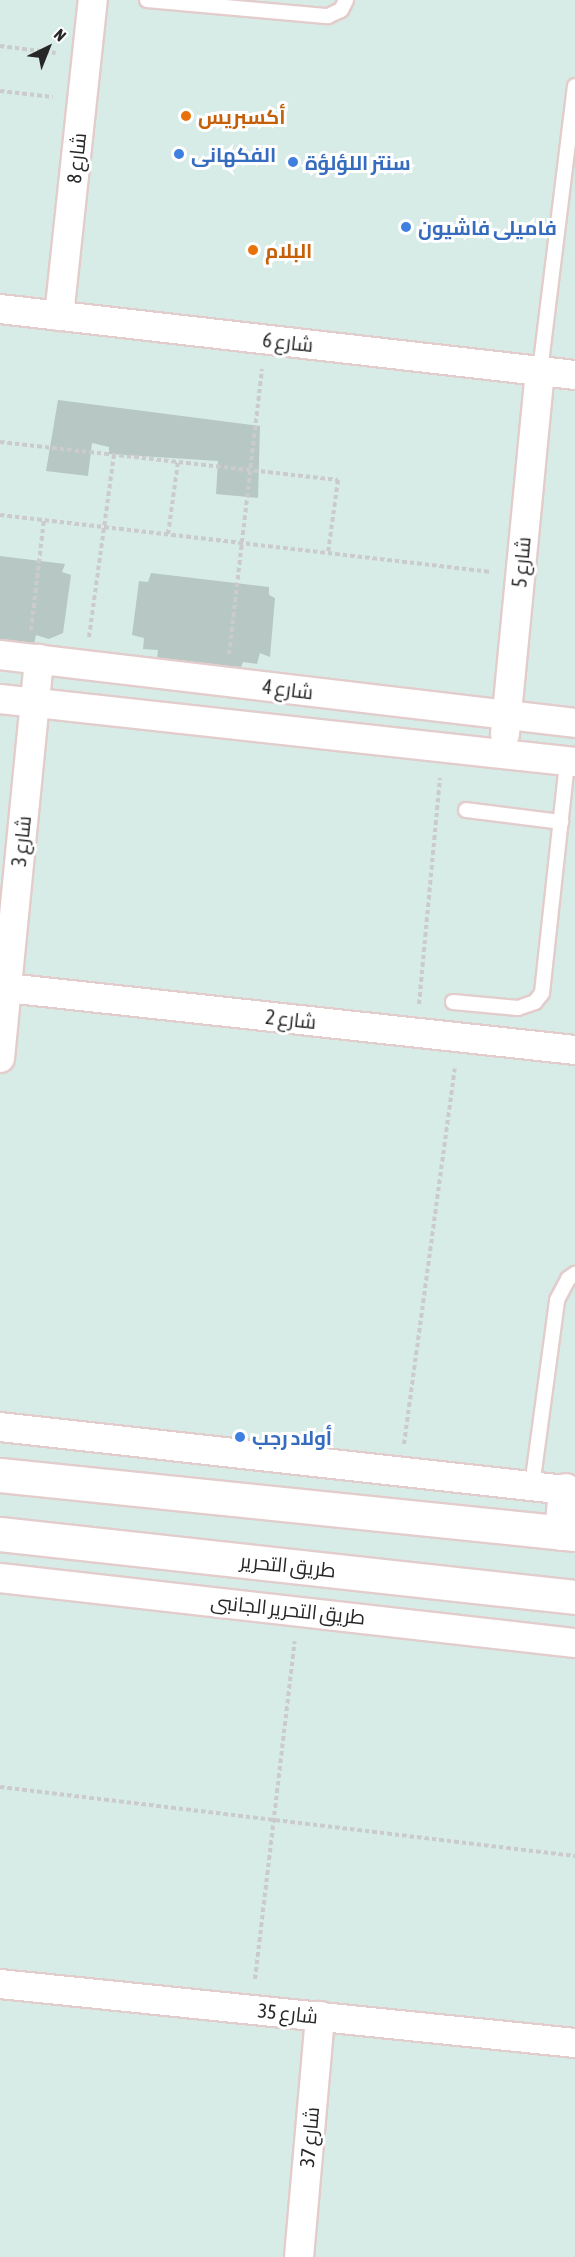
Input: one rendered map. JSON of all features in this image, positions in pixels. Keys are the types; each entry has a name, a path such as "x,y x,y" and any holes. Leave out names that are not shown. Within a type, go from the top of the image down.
{"street":[{"name":"شارع 8","path":"59,316 93,0"},
{"name":"شارع 6","path":"0,309 575,375"},
{"name":"شارع 5","path":"503,754 540,371"},
{"name":"شارع 4","path":"22,658 575,723"},
{"name":"شارع 3","path":"0,1059 35,703 22,658"},
{"name":"شارع 4","path":"0,699 571,762"},
{"name":"شارع 2","path":"7,988 575,1050"},
{"path":"0,1427 570,1490 568,1534 0,1475"},
{"name":"طريق التحرير","path":"0,1534 575,1597"},
{"name":"طريق التحرير الجانبى","path":"0,1578 575,1643"},
{"name":"شارع 35","path":"0,1984 575,2043"},
{"name":"شارع 37","path":"299,2257 320,2016"}],"lane":[{"path":"147,0 328,16 341,10 346,0"},
{"path":"540,371 575,86"},
{"path":"453,1002 518,1008 535,1002 542,993 561,822 571,762"},
{"path":"466,810 561,822"},
{"path":"532,1486 557,1300 568,1279 575,1274"}],"path":[{"path":"0,46 63,54"},
{"path":"0,91 82,101"},
{"path":"226,681 265,339"},
{"path":"0,442 338,480 328,553"},
{"path":"85,665 114,455"},
{"path":"168,534 178,462"},
{"path":"0,515 520,575"},
{"path":"22,658 44,520"},
{"path":"417,1033 443,748"},
{"path":"400,1472 459,1037"},
{"path":"251,2010 298,1610"},
{"path":"0,1787 575,1856"}],"building":[{"path":"58,400 260,426 258,498 216,494 218,461 109,454 109,447 92,443 88,476 46,471"},
{"path":"0,556 65,564 62,572 71,575 63,633 49,639 36,635 33,648 0,643"},
{"path":"151,573 269,587 269,595 275,598 270,657 260,653 257,664 243,662 241,667 157,660 158,650 143,649 144,638 132,635 139,581 148,582"}],"place":[{"name":"أكسبريس","path":"186,116"},
{"name":"الفكهانى","path":"179,154"},
{"name":"سنتر اللؤلؤة","path":"293,162"},
{"name":"فاميلى فاشيون","path":"406,227"},
{"name":"البلام","path":"253,250"},
{"name":"أولاد رجب","path":"240,1437"}]}
